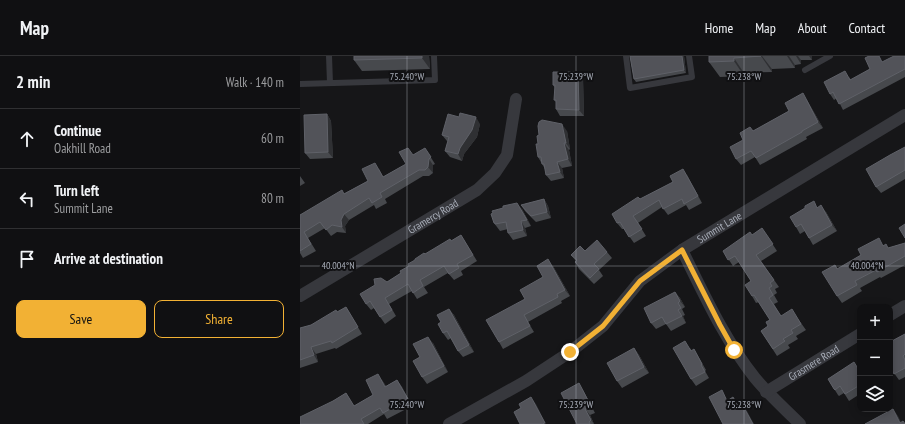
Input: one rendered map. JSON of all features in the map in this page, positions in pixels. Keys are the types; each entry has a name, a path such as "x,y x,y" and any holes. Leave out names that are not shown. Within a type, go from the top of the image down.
{"street":[{"name":"Gramercy Road","path":"300,296 477,190 495,173 507,155 516,99"},
{"name":"Summit Lane","path":"449,424 526,381 570,352 603,326 640,281 682,250 905,115"},
{"path":"682,250 720,325 738,355 766,392 800,424"},
{"path":"893,313 905,306"},
{"name":"Grasmere Road","path":"766,392 857,336"}],"lane":[{"path":"329,56 330,83"},
{"path":"300,84 435,80 434,56"},
{"path":"626,56 630,88 692,77 689,56"},
{"path":"805,70 830,56"}],"building":[{"path":"354,56 422,56 422,58 354,60"},
{"path":"630,56 682,56 684,70 634,79"},
{"path":"709,56 761,56 734,58 734,61 709,62"},
{"path":"869,56 879,56 882,62 894,56 905,56 905,69 839,104 833,92 830,94 824,82 845,71 850,80 870,69 865,58"},
{"path":"553,72 578,72 579,110 556,109 556,100 554,100 555,85 553,85"},
{"path":"803,93 818,122 756,158 751,151 736,159 730,147 743,140 740,133 750,127 753,131 789,111 785,103"},
{"path":"460,113 476,117 472,130 460,148 458,154 445,151 449,137 442,135 448,114 459,117"},
{"path":"327,114 328,152 305,153 304,115"},
{"path":"542,120 562,124 566,143 564,143 568,159 557,162 560,172 546,175 541,157 538,157 536,144 538,144 537,136 539,135 539,122"},
{"path":"905,147 905,170 876,187 866,169"},
{"path":"408,148 413,155 425,148 431,157 429,159 428,167 425,170 419,170 380,193 382,197 372,203 369,198 344,214 341,220 342,227 332,225 326,230 320,222 304,232 311,244 300,251 300,215 342,190 344,194 368,181 362,169 375,163 383,177 406,164 399,152"},
{"path":"683,169 698,196 684,204 682,199 663,209 659,200 633,216 642,229 629,237 620,222 617,223 612,214 638,197 640,199 673,182 670,176"},
{"path":"544,199 547,212 531,216 521,205"},
{"path":"814,201 817,208 821,205 832,225 809,238 801,224 796,227 790,217"},
{"path":"517,203 527,220 521,221 523,230 508,233 506,222 495,224 491,214 493,213 492,211 503,208 503,206"},
{"path":"905,224 905,238 899,228"},
{"path":"762,228 773,244 756,255 774,280 770,283 772,286 769,288 773,295 769,298 781,316 792,309 801,324 791,330 793,333 783,339 785,341 773,349 761,331 768,326 766,322 770,320 754,295 752,296 745,285 751,281 735,256 728,260 723,251 750,232 752,235"},
{"path":"461,235 473,255 457,264 459,268 449,274 444,266 420,280 423,286 413,293 408,284 385,298 392,310 380,317 370,301 366,304 360,294 375,285 374,279 381,278 387,282 401,273 400,271 409,266 408,264 424,253 425,254 450,239 451,241"},
{"path":"879,238 883,246 886,244 888,248 905,243 905,256 877,272 876,270 855,281 857,285 837,296 822,272 835,265 837,269 861,255 858,249"},
{"path":"597,240 607,252 594,264 599,269 590,278 575,262 577,260 571,255 580,246 585,251"},
{"path":"548,259 565,290 557,294 558,297 524,315 530,326 499,342 486,320 525,299 520,290 543,277 537,266"},
{"path":"675,292 680,301 678,303 681,308 678,310 682,316 666,324 662,317 651,323 644,308"},
{"path":"346,307 358,327 332,343 331,341 311,347 314,355 300,360 300,328 311,325 336,310 337,312"},
{"path":"449,309 469,345 458,351 447,331 443,333 438,324 441,322 437,315"},
{"path":"905,334 905,354 903,356 905,360 905,368 894,374 893,372 893,340"},
{"path":"428,337 444,366 422,377 413,361 420,357 413,344"},
{"path":"685,341 691,351 694,349 705,372 691,379 673,348"},
{"path":"634,348 644,367 617,381 607,363"},
{"path":"854,362 857,367 857,387 845,394 840,386 835,390 828,379"},
{"path":"378,374 385,387 397,380 408,399 383,413 380,408 361,419 364,424 300,424 300,417 346,393 354,406 373,395 366,380"},
{"path":"579,383 591,406 585,409 591,420 589,422 590,424 577,424 561,393"},
{"path":"722,390 727,401 733,397 738,406 742,404 753,424 723,424 709,397"},
{"path":"531,397 545,423 520,424 514,412 521,408 519,404"},
{"path":"893,409 900,423 903,421 905,424 865,424 887,412 893,412"}],"route":[{"path":"570,352 603,326 640,281 682,250 734,350"}]}
